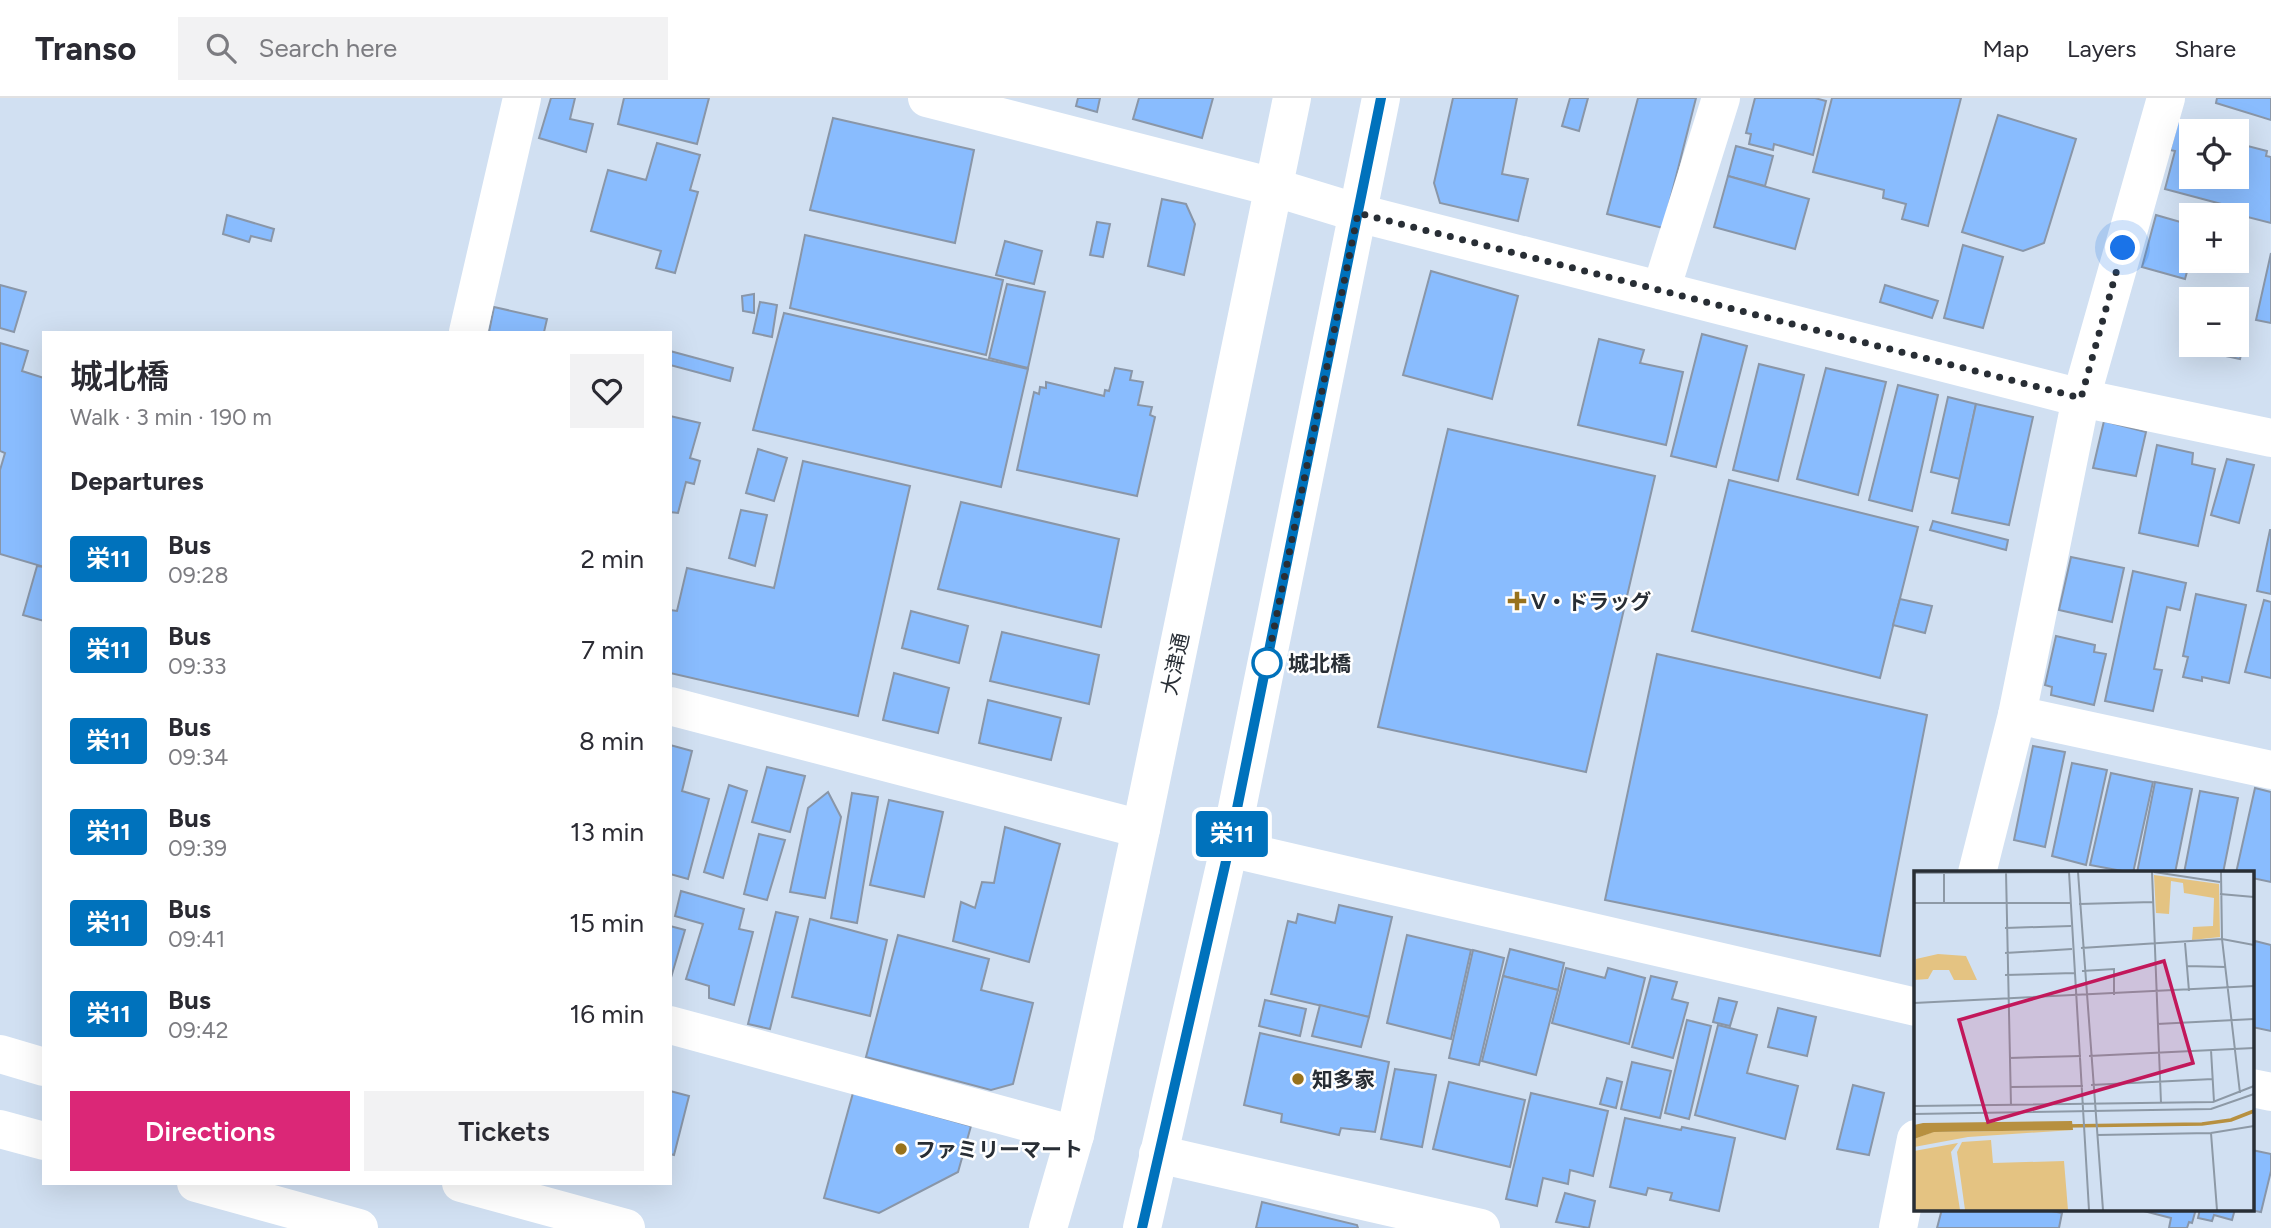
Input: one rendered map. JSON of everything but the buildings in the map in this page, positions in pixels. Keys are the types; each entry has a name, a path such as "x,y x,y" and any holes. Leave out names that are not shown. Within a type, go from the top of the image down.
{"street":[{"path":"468,331 522,98"},
{"path":"927,98 1273,187 1358,213 2081,398 2271,438"},
{"name":"大津通","path":"1048,1228 1075,1135 1292,98"},
{"path":"1142,1228 1229,848 1381,98"},
{"path":"1661,290 1721,98"},
{"path":"1978,871 2017,715 2081,398 2166,98"},
{"path":"672,707 1141,829"},
{"path":"2017,715 2271,770"},
{"path":"1229,848 1914,1007"},
{"path":"672,1026 1075,1135"},
{"path":"0,1054 42,1066"},
{"path":"2254,1089 2271,1093"},
{"path":"0,1129 42,1140"},
{"path":"1898,1228 1914,1149"},
{"path":"1158,1154 1481,1228"},
{"path":"203,1185 359,1228"},
{"path":"468,1185 626,1228"}],"bus line":[{"name":"栄11","path":"1142,1228 1229,848 1381,98"}],"place":[{"name":"V・ドラッグ","path":"1517,601"},
{"name":"城北橋","path":"1267,663"},
{"name":"知多家","path":"1298,1079"},
{"name":"ファミリーマート","path":"901,1149"}],"route":[{"path":"1267,663 1358,213 2081,398 2123,248"}]}
